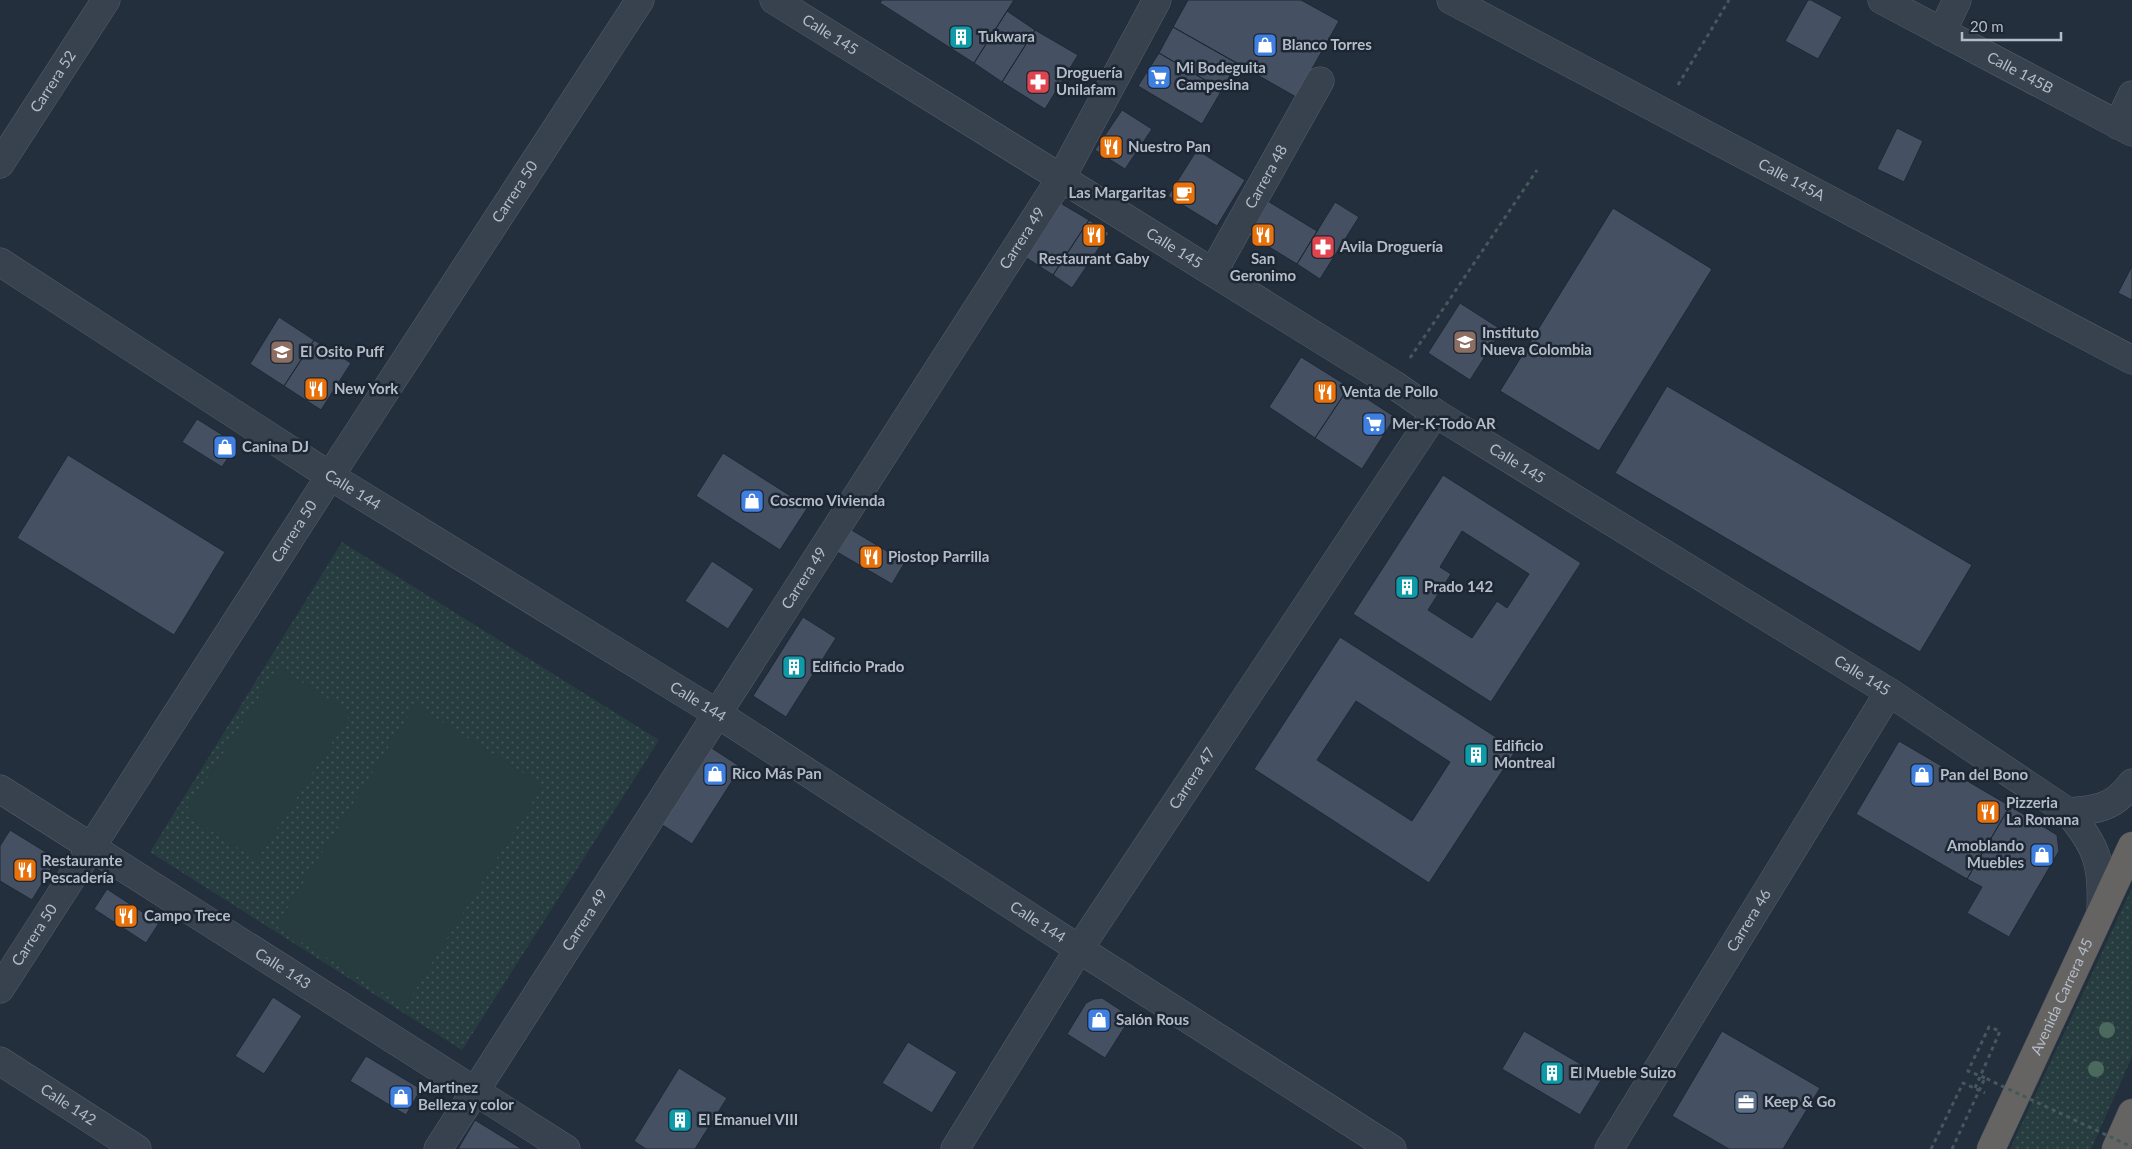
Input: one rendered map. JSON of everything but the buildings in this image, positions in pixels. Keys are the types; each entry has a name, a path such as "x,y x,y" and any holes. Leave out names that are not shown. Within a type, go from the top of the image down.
{"highway":[{"name":"Avenida Carrera 45","path":"1991,1149 2101,909 2132,846"},
{"path":"2116,1149 2132,1113"}],"street":[{"name":"Carrera 52","path":"0,164 106,0"},
{"name":"Carrera 50","path":"0,989 330,476 640,0"},
{"name":"Calle 145","path":"774,0 1393,384 1435,413 1889,692 2068,812 2081,827 2098,859 2102,880 2101,909"},
{"name":"Carrera 49","path":"438,1149 1061,178 1157,0"},
{"name":"Calle 145A","path":"1451,0 2132,360"},
{"name":"Calle 145B","path":"1882,0 2125,128"},
{"path":"1942,32 1957,0"},
{"name":"Carrera 48","path":"1213,272 1320,81"},
{"path":"2125,128 2132,95"},
{"name":"Calle 144","path":"0,262 330,476 718,714 1392,1149"},
{"name":"Carrera 47","path":"955,1149 1080,949 1435,413"},
{"name":"Carrera 46","path":"1609,1149 1889,692"},
{"path":"2068,812 2104,808 2123,794 2132,783"},
{"name":"Calle 143","path":"0,789 566,1149"},
{"name":"Calle 142","path":"0,1061 137,1149"}],"path":[{"path":"1664,112 1728,0"},
{"path":"1393,384 1537,170"},
{"path":"1975,1088 1987,1061 2000,1031 1989,1027 1968,1071 1985,1078 2132,1147"},
{"path":"1952,1149 1985,1078"},
{"path":"1931,1149 1963,1083"}],"green space":[{"path":"342,542 659,740 462,1050 150,852"},
{"path":"278,667 351,713 257,860 184,814"},
{"path":"415,705 543,785 405,1006 276,926"},
{"path":"2132,888 2132,1057 2091,1149 2010,1149"}],"place":[{"name":"Tukwara","path":"961,37"},
{"name":"Blanco Torres","path":"1265,45"},
{"name":"Mi Bodeguita Campesina","path":"1159,77"},
{"name":"Droguería Unilafam","path":"1038,82"},
{"name":"Nuestro Pan","path":"1111,147"},
{"name":"Las Margaritas","path":"1184,193"},
{"name":"Restaurant Gaby","path":"1094,235"},
{"name":"San Geronimo","path":"1263,235"},
{"name":"Avila Droguería","path":"1323,247"},
{"name":"Instituto Nueva Colombia","path":"1465,342"},
{"name":"El Osito Puff","path":"282,352"},
{"name":"New York","path":"316,389"},
{"name":"Venta de Pollo","path":"1325,392"},
{"name":"Mer-K-Todo AR","path":"1374,424"},
{"name":"Canina DJ","path":"225,447"},
{"name":"Coscmo Vivienda","path":"752,501"},
{"name":"Piostop Parrilla","path":"871,557"},
{"name":"Prado 142","path":"1407,587"},
{"name":"Edificio Prado","path":"794,667"},
{"name":"Edificio Montreal","path":"1476,755"},
{"name":"Rico Más Pan","path":"715,774"},
{"name":"Pan del Bono","path":"1922,775"},
{"name":"Pizzeria La Romana","path":"1988,812"},
{"name":"Amoblando Muebles","path":"2042,855"},
{"name":"Restaurante Pescadería","path":"25,870"},
{"name":"Campo Trece","path":"126,916"},
{"name":"Salón Rous","path":"1099,1020"},
{"name":"El Mueble Suizo","path":"1552,1073"},
{"name":"Martinez Belleza y color","path":"401,1097"},
{"name":"Keep & Go","path":"1746,1102"},
{"name":"El Emanuel VIII","path":"680,1120"}]}
